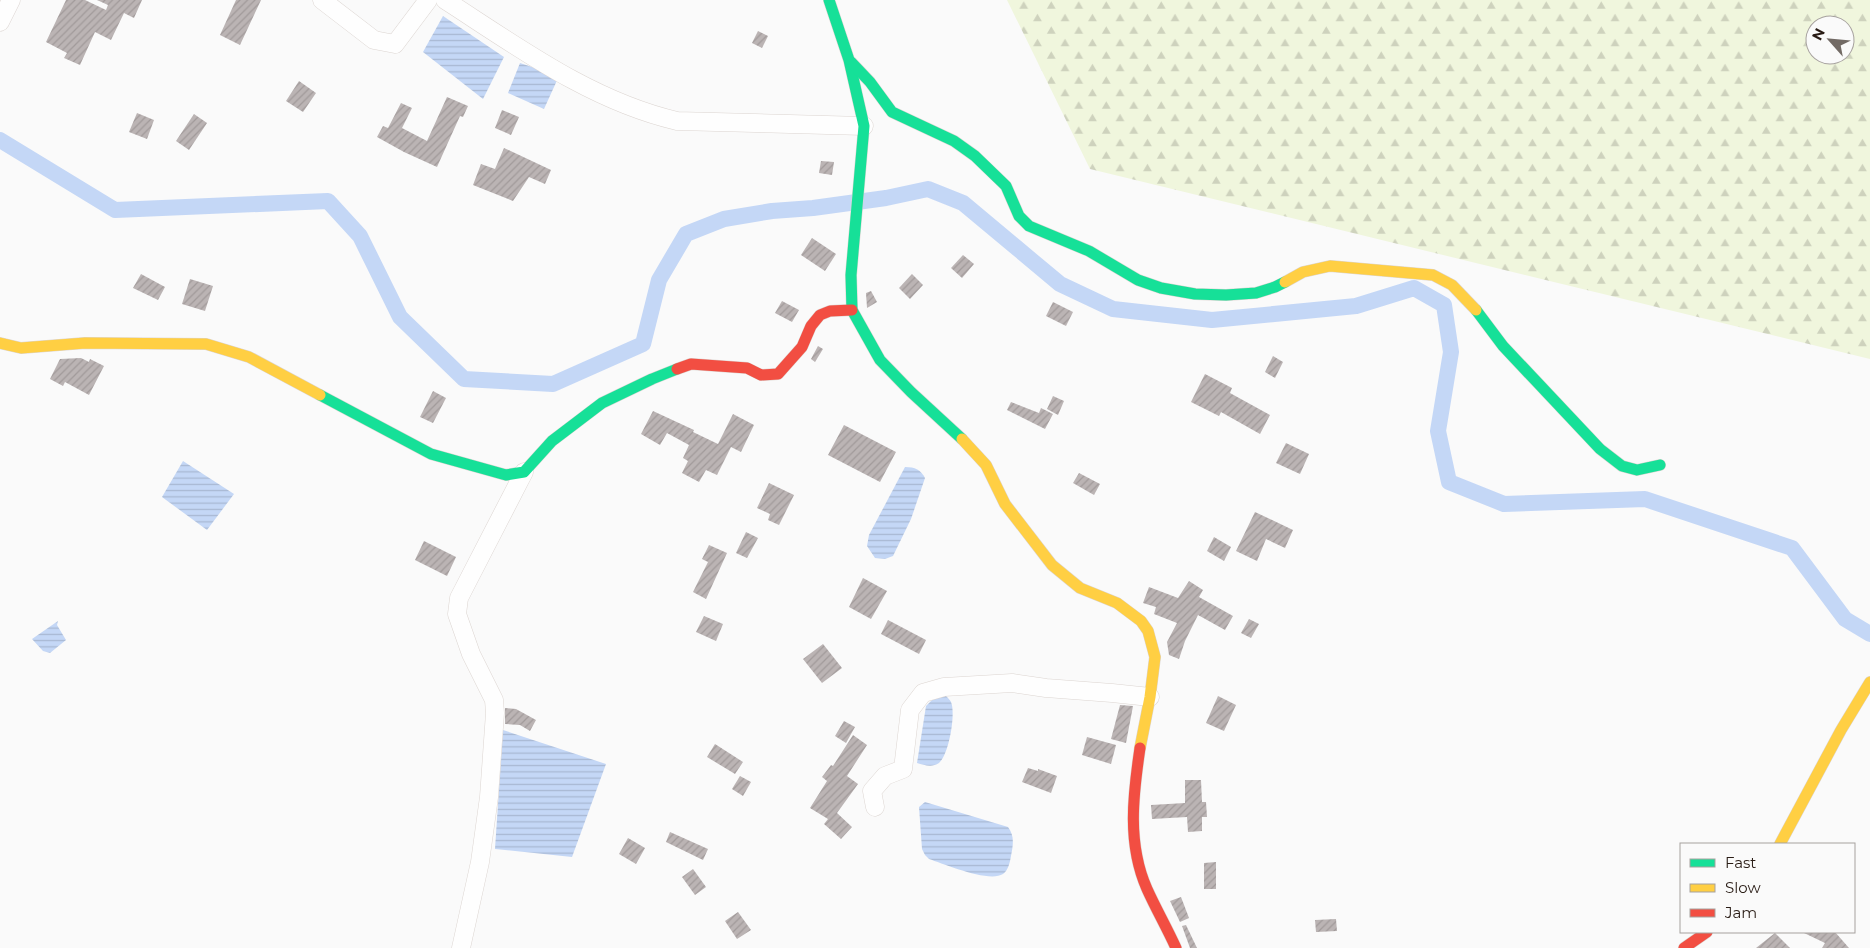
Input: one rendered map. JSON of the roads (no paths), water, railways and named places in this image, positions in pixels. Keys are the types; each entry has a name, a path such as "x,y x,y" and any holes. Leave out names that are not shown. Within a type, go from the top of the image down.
{"main road":[{"path":"829,0 849,60 864,126 851,275 852,310 880,360 911,392 955,431 986,465 1005,504 1052,565 1080,588 1117,603 1141,621 1152,641 1154,657 1150,697 1134,788 1133,830 1137,857 1147,888 1176,948"},
{"path":"849,60 870,82 892,112 954,141 975,156 1006,186 1019,216 1029,226 1089,251 1138,280 1161,288 1195,294 1226,295 1256,293 1275,287 1303,272 1330,266 1433,275 1452,285 1470,302 1503,346 1600,449 1622,466 1637,470 1660,465"},
{"path":"0,343 21,348 85,343 206,344 249,357 431,454 506,475 524,472 552,441 602,402 652,379 691,364 747,368 761,374 778,374 802,347 811,326 820,314 830,311 852,310"},
{"path":"1781,843 1841,730 1868,689"},
{"path":"1684,948 1706,933"}],"street":[{"path":"0,22 11,0"},
{"path":"322,0 374,40 395,44 428,0"},
{"path":"445,0 531,56 605,97 650,114 677,121 864,126"},
{"path":"460,948 480,862 489,797 495,713 494,700 471,654 457,614 459,598 524,472"},
{"path":"875,807 872,791 885,776 903,769 910,710 924,693 944,687 1012,683 1046,688 1112,692 1150,697"}],"water":[{"path":"443,16 504,57 483,99 423,52"},
{"path":"520,63 559,76 544,109 508,93"},
{"path":"183,461 234,494 207,530 162,497"},
{"path":"905,467 917,470 925,478 911,519 893,556 885,559 875,558 867,546 869,535"},
{"path":"58,621 57,625 66,640 50,653 43,651 32,639"},
{"path":"936,696 946,696 951,701 952,724 949,743 943,759 936,765 928,766 917,763 926,706"},
{"path":"503,730 606,764 572,857 495,849"},
{"path":"925,802 1008,827 1013,837 1013,845 1005,873 996,876 977,875 929,859 922,849 919,807"}],"waterway":[{"path":"0,140 115,210 328,201 360,236 400,317 464,379 553,384 643,344 659,280 686,234 724,219 772,211 813,208 886,198 928,189 963,203 1060,284 1113,309 1212,320 1356,306 1414,288 1444,305 1451,352 1438,431 1449,482 1504,504 1645,499 1792,548 1845,619 1870,634"}]}
